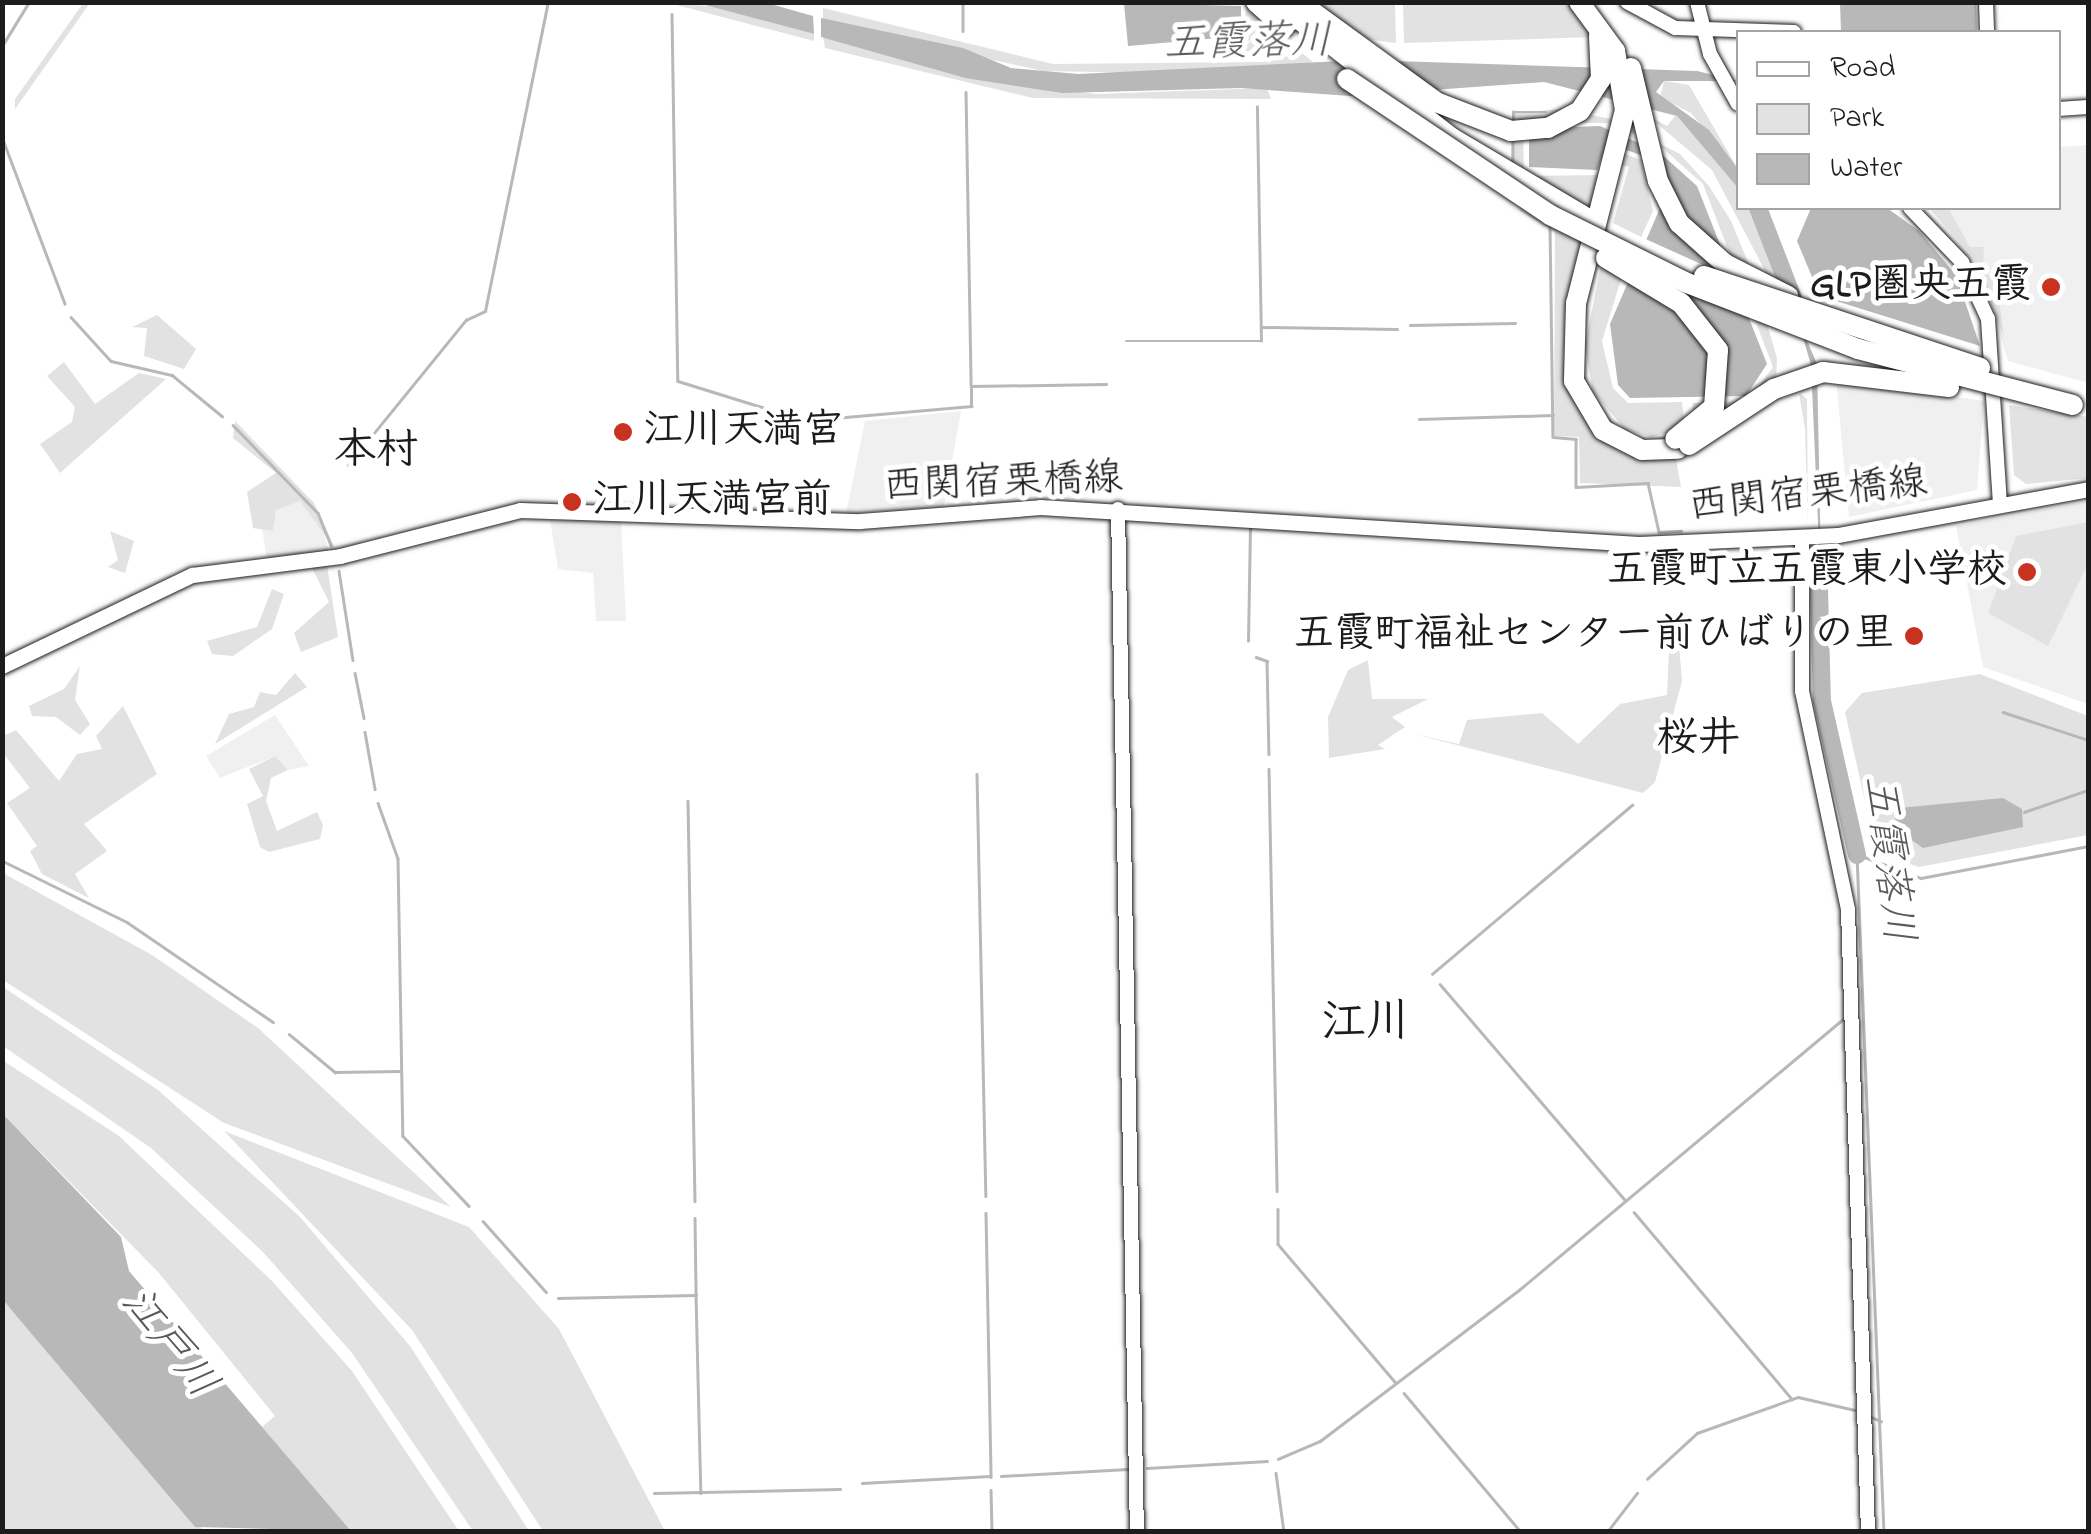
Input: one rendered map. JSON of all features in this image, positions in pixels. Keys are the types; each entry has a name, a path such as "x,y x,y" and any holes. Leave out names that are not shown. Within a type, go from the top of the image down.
{"highway":[{"path":"1256,2 1432,151 1696,316 1718,350 1722,380 1707,417 1676,444"},
{"path":"1277,2 1436,126 1590,220 1725,285 1914,350 2088,394"},
{"path":"1298,2 1436,102 1512,131 1560,124 1596,92 1604,56 1586,3"},
{"path":"1586,3 1620,38 1658,181 1689,234 1748,278 1914,350"},
{"path":"1586,3 1621,69 1621,164"},
{"path":"1620,38 1632,94 1621,164 1576,303 1574,380 1603,430 1642,450 1676,444 1774,389 1822,372 2088,409"},
{"path":"1347,79 1534,205 1687,283 1858,349 2088,409"}],"main road":[{"name":"西関宿栗橋線","path":"2,666 194,574 340,556 504,512 860,521 1118,510 1560,542 1829,536 2088,488"}],"street":[{"path":"1627,2 1662,24 1736,31"},
{"path":"1697,2 1702,30 1716,67 1734,98"},
{"path":"1986,2 1987,30"},
{"path":"2061,109 2088,107"},
{"path":"1912,210 1962,262 1988,319 2000,505"},
{"path":"1118,510 1137,1532"},
{"path":"1804,537 1802,692 1848,910 1868,1532"}],"shaded area":[{"path":"2088,145 2088,383 2008,361 1982,273 1931,210 2061,210 2061,147"},
{"path":"1836,379 1984,401 1977,490 1849,517"},
{"path":"961,411 944,506 846,514 865,421"},
{"path":"300,500 322,525 329,552 267,559 262,529 272,530 276,510"},
{"name":"五霞町立五霞東小学校","path":"2088,501 2088,704 1983,667 1956,526"},
{"path":"550,520 621,521 626,621 596,621 593,573 558,569"},
{"path":"275,715 309,766 288,770 275,756 220,778 206,756"}],"green space":[{"path":"84,2 90,3 15,109 15,99"},
{"path":"669,3 711,6 814,34 814,41"},
{"path":"1307,3 1395,3 1396,43 1350,37"},
{"path":"1403,3 1572,3 1595,37 1404,43"},
{"path":"1247,6 1291,44 1247,53 1240,45"},
{"path":"823,8 1053,64 1262,62 1302,53 1313,62 1210,74 1043,71 843,26 823,19"},
{"path":"823,37 965,78 1097,94 1267,88 1271,99 1033,98 825,48"},
{"path":"1664,81 1689,85 1736,167 1691,113 1660,97"},
{"path":"1562,109 1611,119 1680,154 1709,186 1731,221 1751,269 1777,358 1776,382 1723,433 1691,435 1693,403 1748,401 1773,367 1703,184 1658,144 1609,123 1523,123 1524,176 1603,175 1612,149 1641,160 1653,211 1641,237 1613,223 1629,167 1613,163 1571,307 1568,370 1598,434 1636,454 1675,454 1681,487 1580,483 1579,437 1554,436 1555,232 1520,211 1511,165 1512,113"},
{"path":"1676,115 1736,186 1736,210 1750,210 1776,272 1772,284 1712,170 1648,116 1667,126"},
{"path":"1931,210 1949,210 1970,247 1984,247 1983,270 1997,283 2004,337 1973,256"},
{"path":"1602,260 1623,273 1602,341 1613,388 1628,403 1682,402 1685,429 1651,437 1625,429 1593,392 1585,346"},
{"path":"157,315 196,349 184,369 144,356 147,328 132,327"},
{"path":"64,362 95,404 139,373 166,379 60,473 40,444 72,422 75,407 47,376"},
{"path":"1799,393 1807,399 1808,528 1805,429"},
{"path":"2009,405 2088,417 2088,478 2026,484 2014,475"},
{"path":"235,421 314,503 336,550 300,501 276,510 273,531 253,528 247,492 276,473 233,438"},
{"path":"2088,522 2088,564 2048,646 1988,613 2016,536"},
{"path":"110,531 134,541 125,573 108,567 118,560"},
{"path":"310,564 327,565 338,637 301,652 294,633 329,602"},
{"path":"272,589 284,594 272,629 233,656 212,654 207,641 257,627"},
{"path":"1679,644 1682,681 1655,782 1643,793 1414,734 1459,744 1467,720 1542,713 1578,744 1620,704 1667,695 1669,650"},
{"path":"1368,660 1372,699 1428,699 1392,717 1405,727 1378,745 1385,749 1329,758 1328,717 1348,670"},
{"path":"80,666 75,700 90,724 80,735 56,717 32,716 29,706 64,689"},
{"path":"295,673 307,687 215,744 229,714 254,707 260,692 276,695"},
{"path":"1980,674 2088,716 2088,835 1919,867 1892,858 1873,837 1845,712 1862,693"},
{"path":"123,706 157,774 84,824 107,851 75,874 89,898 42,874 30,851 37,846 7,803 30,788 3,753 3,736 16,730 59,781 77,754 102,749 96,736"},
{"path":"275,756 288,770 271,778 266,801 277,831 317,812 323,825 320,839 269,852 260,847 247,804 263,796 249,769"},
{"path":"3,873 152,955 258,1028 451,1207 224,1123 3,980"},
{"path":"3,987 158,1090 300,1217 410,1346 529,1531 473,1531 352,1353 263,1252 151,1148 3,1046"},
{"path":"2,1060 119,1136 272,1281 352,1371 459,1531 351,1531 262,1427 275,1416 159,1273 3,1114"},
{"path":"224,1131 469,1227 559,1329 665,1531 543,1531 412,1330"},
{"path":"2,1300 77,1378 204,1531 3,1531"}],"water":[{"path":"698,3 767,3 813,16 814,34"},
{"path":"1124,3 1241,6 1241,36 1128,46"},
{"path":"1840,3 1976,3 1977,30 1841,30"},
{"path":"821,18 963,48 1011,68 1078,74 1363,60 1697,71 1736,81 1664,81 1656,92 1709,130 1736,166 1736,186 1677,116 1544,82 1350,96 1241,88 1062,93 965,78 821,37"},
{"path":"1600,126 1659,152 1697,186 1767,364 1746,396 1630,398 1618,385 1610,324 1660,208 1646,157 1607,143 1597,170 1529,167 1529,129"},
{"path":"1750,210 1762,210 1787,268 1776,272"},
{"path":"1810,210 1890,210 1919,231 1956,275 1980,346 1820,296 1797,241"},
{"path":"1797,317 1817,364 1822,614 1811,365"},
{"path":"2003,798 2022,809 2023,827 1923,848 1893,827 1899,808"},
{"name":"江戸川","path":"3,1114 121,1237 129,1271 351,1531 195,1527 3,1300"}],"pier":[{"path":"1641,237 1741,282 1757,321 1628,263"}],"waterway":[{"path":"2,46 29,2"},
{"path":"348,465 466,320 485,311 548,2"},
{"path":"963,2 963,31"},
{"path":"672,14 678,381 814,423"},
{"path":"966,92 971,386 1106,384"},
{"path":"1126,341 1261,341 1257,107"},
{"path":"1513,124 1513,112 1546,112"},
{"path":"2,137 65,304"},
{"path":"1513,142 1513,164"},
{"name":"五霞落川","path":"1759,210 1796,306"},
{"path":"1550,226 1553,437 1576,439 1576,487 1648,483 1659,532 1681,531"},
{"path":"71,317 111,361 172,375 222,416"},
{"path":"1410,325 1515,323"},
{"path":"1263,327 1397,329"},
{"path":"834,418 971,406 971,389"},
{"path":"1419,419 1553,415"},
{"path":"233,425 318,513 331,545"},
{"path":"1248,641 1250,528"},
{"path":"339,571 353,660"},
{"path":"1819,589 1822,701 1857,855"},
{"path":"1256,657 1267,661 1269,754"},
{"path":"355,673 364,718"},
{"path":"2003,712 2088,740"},
{"path":"365,732 375,789"},
{"path":"1269,769 1277,1191"},
{"path":"977,774 986,1196"},
{"path":"2024,812 2088,790"},
{"path":"688,801 695,1201"},
{"path":"378,803 398,859 403,1136 469,1206"},
{"path":"1432,974 1632,805"},
{"path":"1859,855 1921,878 2088,846"},
{"name":"五霞落川","path":"1857,855 1884,1532"},
{"path":"5,862 127,922 273,1022"},
{"path":"1440,984 1625,1200"},
{"path":"1278,1459 1320,1441 1519,1290 1845,1017"},
{"path":"289,1034 335,1072 400,1071"},
{"path":"1278,1209 1278,1244 1395,1382"},
{"path":"1634,1212 1792,1399"},
{"path":"986,1213 991,1477"},
{"path":"695,1218 696,1294"},
{"path":"483,1221 546,1292"},
{"path":"558,1298 696,1295 701,1493"},
{"path":"1404,1393 1521,1532"},
{"path":"1647,1479 1697,1433 1798,1397 1855,1410"},
{"name":"五霞落川","path":"1871,1417 1881,1421"},
{"path":"1147,1468 1267,1461"},
{"path":"1001,1476 1128,1469"},
{"path":"1276,1473 1284,1532"},
{"path":"862,1483 990,1476"},
{"path":"654,1493 840,1489"},
{"path":"991,1490 992,1532"},
{"path":"1607,1532 1637,1493"}],"place":[{"name":"GLP圏央五霞","path":"2051,287"},
{"name":"江川天満宮","path":"623,432"},
{"name":"江川天満宮前","path":"572,502"},
{"name":"五霞町立五霞東小学校","path":"2027,572"},
{"name":"五霞町福祉センター前ひばりの里","path":"1914,636"}],"district":[{"name":"本村","path":"376,452"},
{"name":"桜井","path":"1698,740"},
{"name":"江川","path":"1366,1025"}]}
